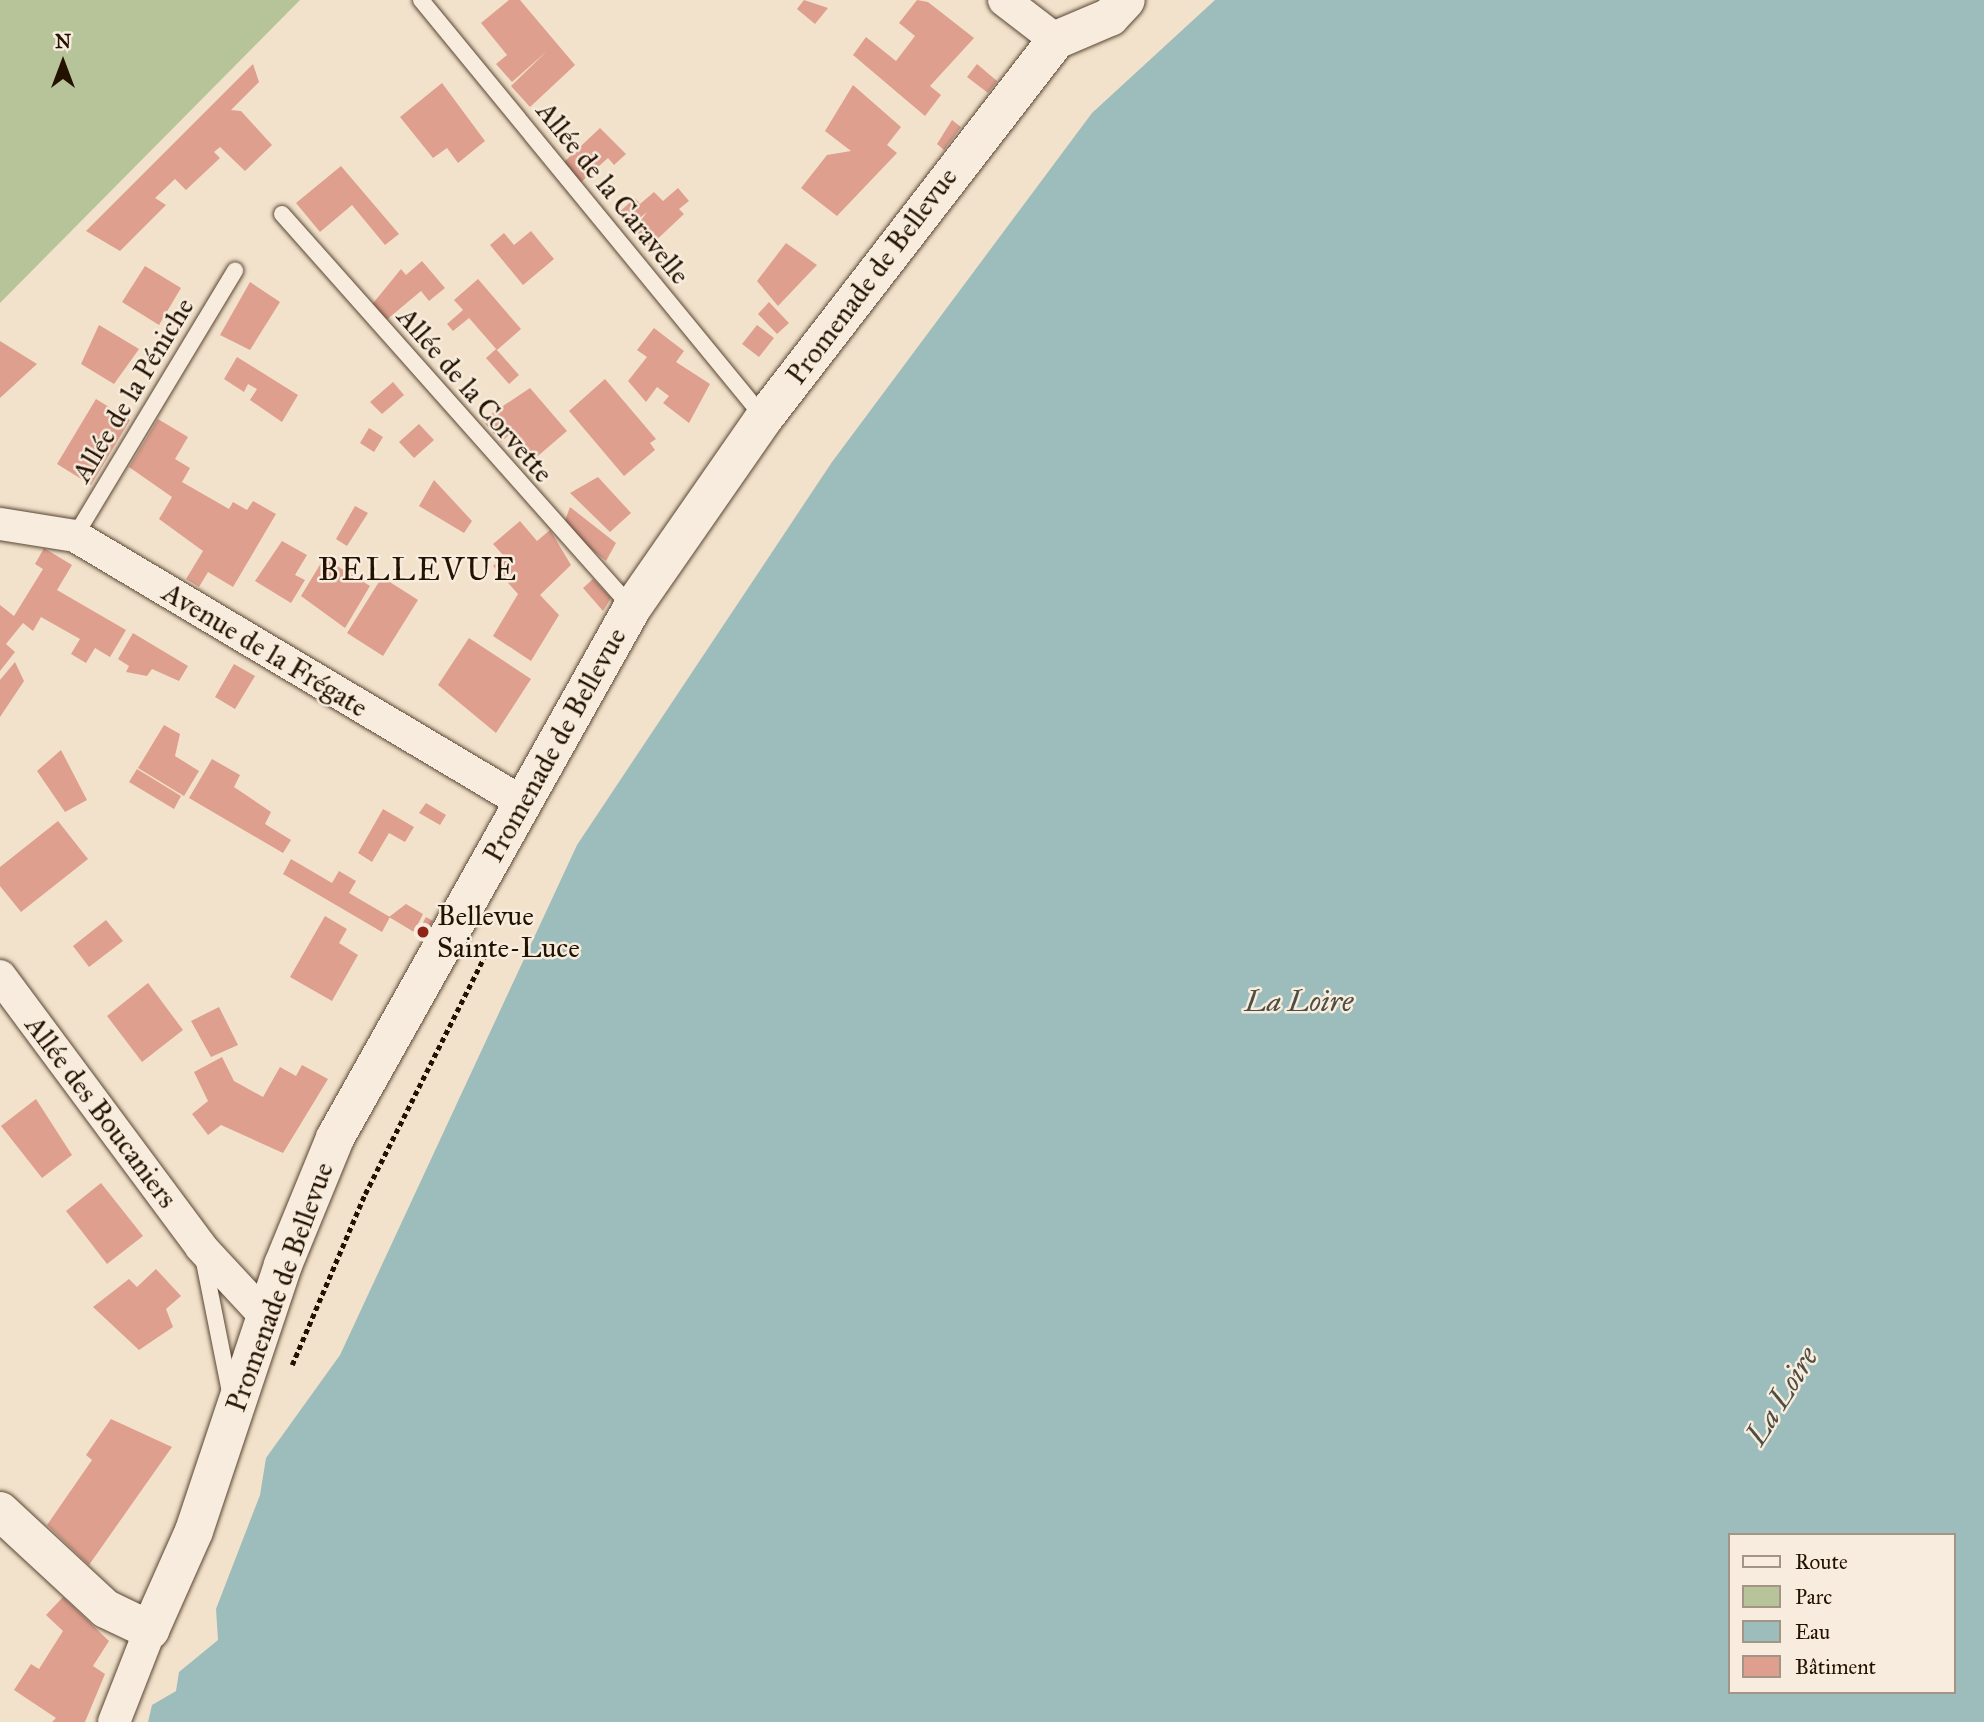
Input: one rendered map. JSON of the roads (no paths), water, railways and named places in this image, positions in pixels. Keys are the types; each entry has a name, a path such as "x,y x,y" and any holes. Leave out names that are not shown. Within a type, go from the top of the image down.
{"street":[{"path":"1004,0 1056,40"},
{"name":"Promenade de Bellevue","path":"114,1722 150,1630 194,1531 265,1316 335,1138 632,608 764,418 1056,40 1110,17 1126,0"},
{"name":"Avenue de la Frégate","path":"0,524 75,536 522,802"},
{"name":"Allée des Boucaniers","path":"0,976 201,1247 265,1316"},
{"path":"0,1511 106,1609 150,1630"}],"lane":[{"name":"Allée de la Caravelle","path":"421,0 764,418"},
{"name":"Allée de la Corvette","path":"282,214 632,608"},
{"name":"Allée de la Péniche","path":"75,536 235,271"},
{"name":"Allée des Boucaniers","path":"201,1247 229,1387 241,1394"}],"water":[{"name":"La Loire","path":"1215,0 1984,0 1984,1722 148,1722 152,1705 176,1691 179,1672 218,1640 216,1609 260,1495 266,1458 340,1355 577,845 832,462 1092,113"}],"place":[{"name":"Bellevue Sainte-Luce","path":"423,932"}],"district":[{"name":"BELLEVUE","path":"418,570"}]}
